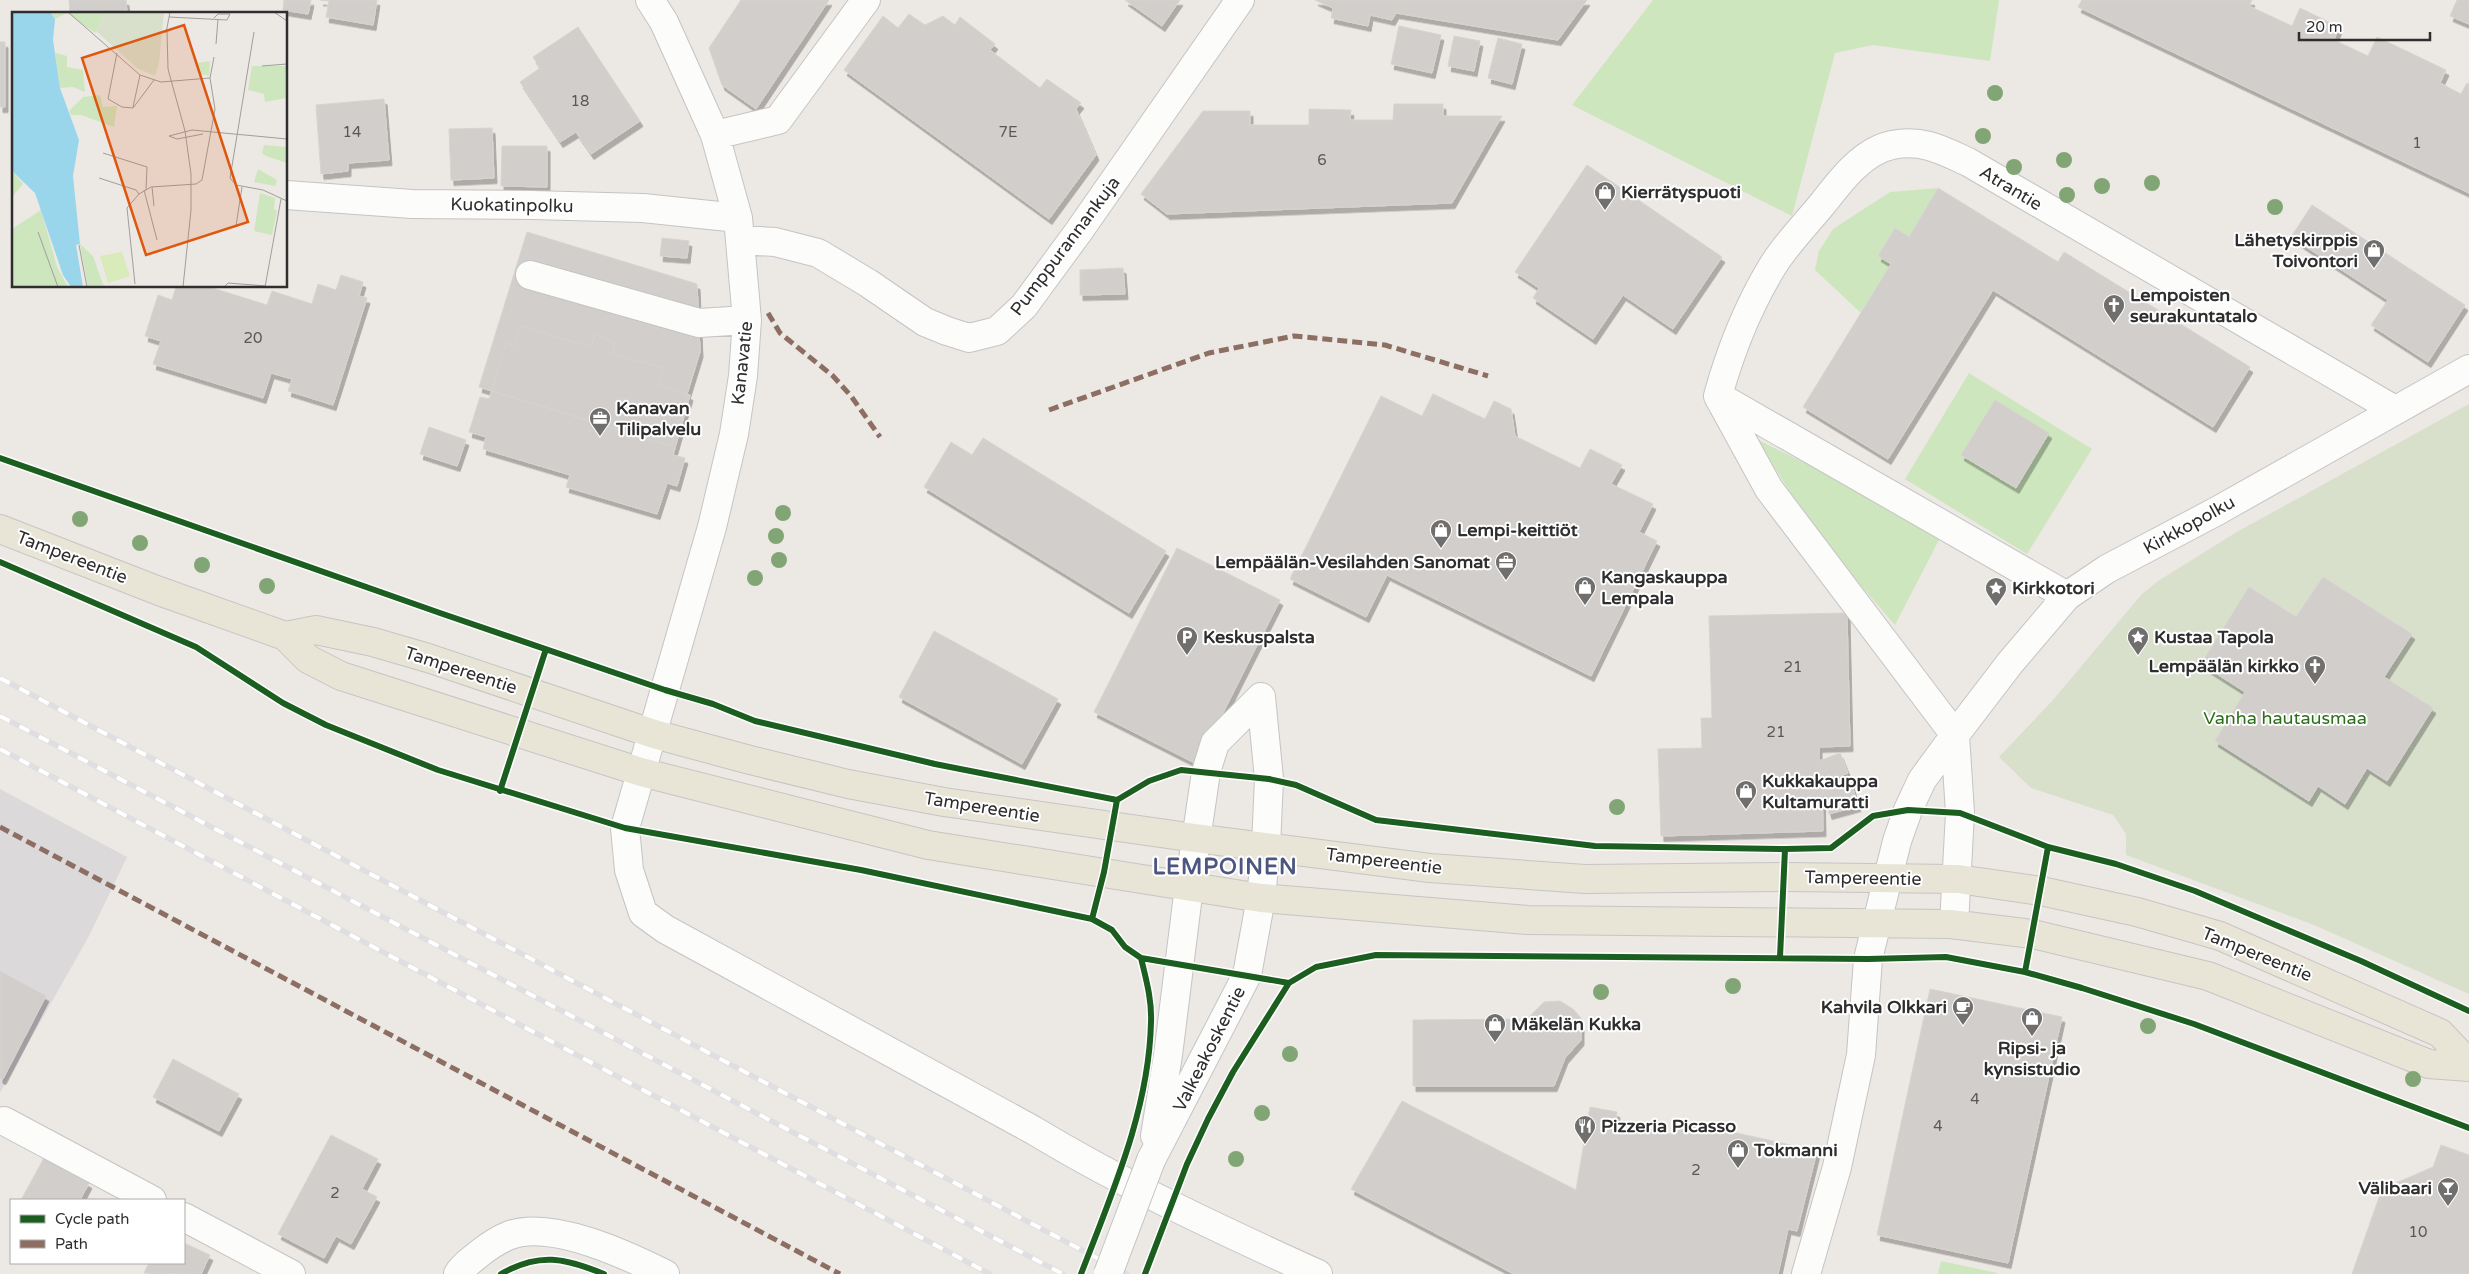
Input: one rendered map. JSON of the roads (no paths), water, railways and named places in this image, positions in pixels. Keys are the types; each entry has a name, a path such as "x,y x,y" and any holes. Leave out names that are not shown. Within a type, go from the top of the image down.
{"main road":[{"name":"Tampereentie","path":"0,528 159,591 285,636 308,659 341,676 641,772 928,845 1261,898 1528,920 1954,924 2033,934 2208,976 2429,1064 2469,1066"},
{"name":"Tampereentie","path":"285,636 316,630 373,642 428,658 654,734 848,784 944,802 1195,838 1430,868 1585,879 1888,877 1958,879 2041,890 2137,912 2220,936 2440,1033 2469,1066"}],"street":[{"name":"Kanavatie","path":"650,0 664,22 715,136 739,229 747,320 743,376 734,434 712,527 654,734 625,828 629,870 643,912 665,929 1033,1130 1082,1160 1318,1274"},
{"path":"715,136 778,120 866,0"},
{"name":"Pumppurannankuja","path":"739,229 775,242 818,253 925,322 947,331 969,338 997,331 1024,306 1079,232 1240,0"},
{"name":"Atrantie","path":"1718,396 1745,320 1773,266 1846,174 1868,156 1891,145 1910,143 1930,144 1968,162 2396,410"},
{"name":"Kuokatinpolku","path":"288,195 412,204 532,204 643,208 739,229"},
{"path":"530,275 699,323 747,320"},
{"name":"Kirkkopolku","path":"1806,1274 1837,1167 1862,1055 1868,959 1897,841 1922,780 2010,663 2067,596 2107,569 2217,511 2469,369"},
{"path":"1718,396 2067,596"},
{"path":"1718,396 1769,489 1955,735 1960,813 1958,879 1954,924"},
{"name":"Valkeakoskentie","path":"1108,1274 1152,1160 1247,975 1261,898 1266,846 1269,779 1261,697 1215,743 1206,772 1195,838 1168,1055 1152,1160"},
{"path":"4,1121 150,1199"},
{"path":"185,1218 292,1274"},
{"path":"458,1274 488,1247 511,1235 541,1232 565,1235 628,1255 665,1274"}],"railway":[{"path":"0,678 1127,1274"},
{"path":"0,716 1063,1274"},
{"path":"0,749 990,1274"}],"place":[{"name":"Kierrätyspuoti","path":"1605,211"},
{"name":"Lähetyskirppis Toivontori","path":"2374,269"},
{"name":"Lempoisten seurakuntatalo","path":"2114,324"},
{"name":"Kanavan Tilipalvelu","path":"600,437"},
{"name":"Lempi-keittiöt","path":"1441,549"},
{"name":"Lempäälän-Vesilahden Sanomat","path":"1506,581"},
{"name":"Kangaskauppa Lempala","path":"1585,606"},
{"name":"Kirkkotori","path":"1996,607"},
{"name":"Keskuspalsta","path":"1187,656"},
{"name":"Kustaa Tapola","path":"2138,656"},
{"name":"Lempäälän kirkko","path":"2315,685"},
{"name":"Kukkakauppa Kultamuratti","path":"1746,810"},
{"name":"Kahvila Olkkari","path":"1963,1026"},
{"name":"Ripsi- ja kynsistudio","path":"2032,1037"},
{"name":"Mäkelän Kukka","path":"1495,1043"},
{"name":"Pizzeria Picasso","path":"1585,1145"},
{"name":"Tokmanni","path":"1738,1169"},
{"name":"Välibaari","path":"2448,1207"}],"district":[{"name":"LEMPOINEN","path":"1225,867"}],"park label":[{"name":"Vanha hautausmaa","path":"2285,718"}]}
